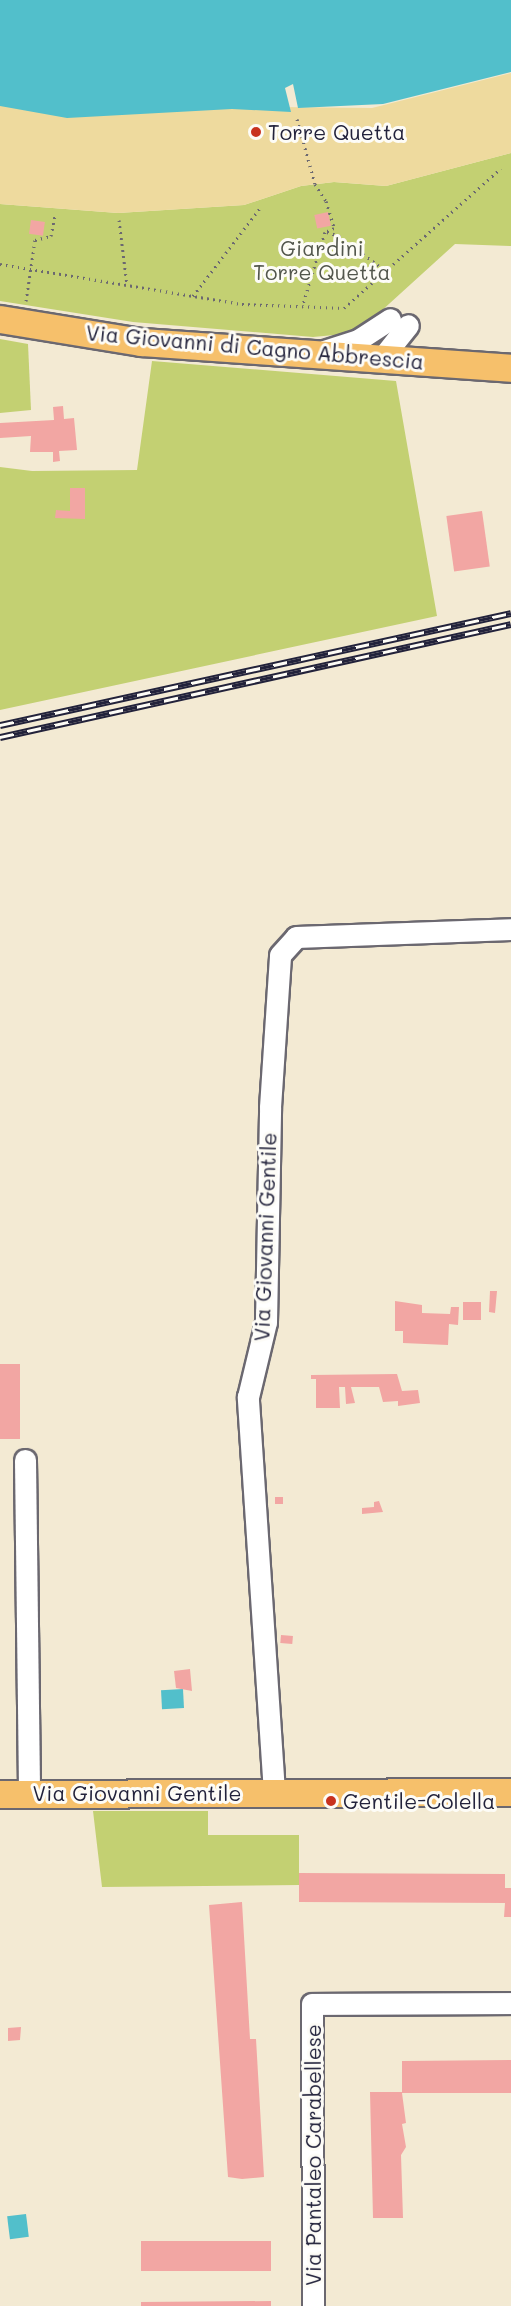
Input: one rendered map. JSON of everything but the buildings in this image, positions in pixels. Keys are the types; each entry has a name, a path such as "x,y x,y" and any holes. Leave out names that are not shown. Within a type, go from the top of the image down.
{"main road":[{"name":"Via Giovanni di Cagno Abbrescia","path":"0,319 141,342 511,368"},
{"name":"Via Giovanni Gentile","path":"0,1794 511,1792"}],"street":[{"path":"303,354 348,345 399,322 381,335 379,359"},
{"name":"Via Giovanni Gentile","path":"274,1792 248,1397 266,1322 270,1107 280,955 296,937 511,929"},
{"path":"25,1460 29,1794"},
{"name":"Via Pantaleo Carabellese","path":"313,2306 312,2004 511,2003"}],"path":[{"path":"297,119 315,184 326,201 334,228 325,232 302,307"},
{"path":"0,264 193,296 302,307 344,308 501,168"},
{"path":"193,296 260,208"},
{"path":"26,301 35,240 51,236 55,215"},
{"path":"119,220 128,285"},
{"path":"325,232 339,236 386,271"}],"green space":[{"name":"Giardini Torre Quetta","path":"511,153 511,246 455,244 368,323 345,334 313,337 133,322 0,301 0,204 118,213 244,205 301,186 334,182 386,186"},
{"path":"0,339 28,344 31,410 0,413"},
{"path":"152,361 396,381 437,616 0,710 0,467 32,471 137,470"},
{"path":"93,1811 208,1811 208,1835 299,1835 299,1885 102,1887"}],"sand":[{"name":"Torre Quetta","path":"511,73 511,153 386,186 334,182 301,186 244,205 118,213 0,204 0,104 372,108"}],"water":[{"path":"0,0 511,0 511,72 383,104 298,108 293,84 285,88 291,112 232,109 67,118 0,106"},
{"path":"183,1689 184,1708 162,1709 161,1690"},
{"path":"26,2214 29,2237 10,2239 7,2216"}],"railway":[{"path":"0,725 511,613"},
{"path":"0,737 511,624"}],"place":[{"name":"Torre Quetta","path":"256,132"},
{"name":"Gentile-Colella","path":"331,1801"}]}
